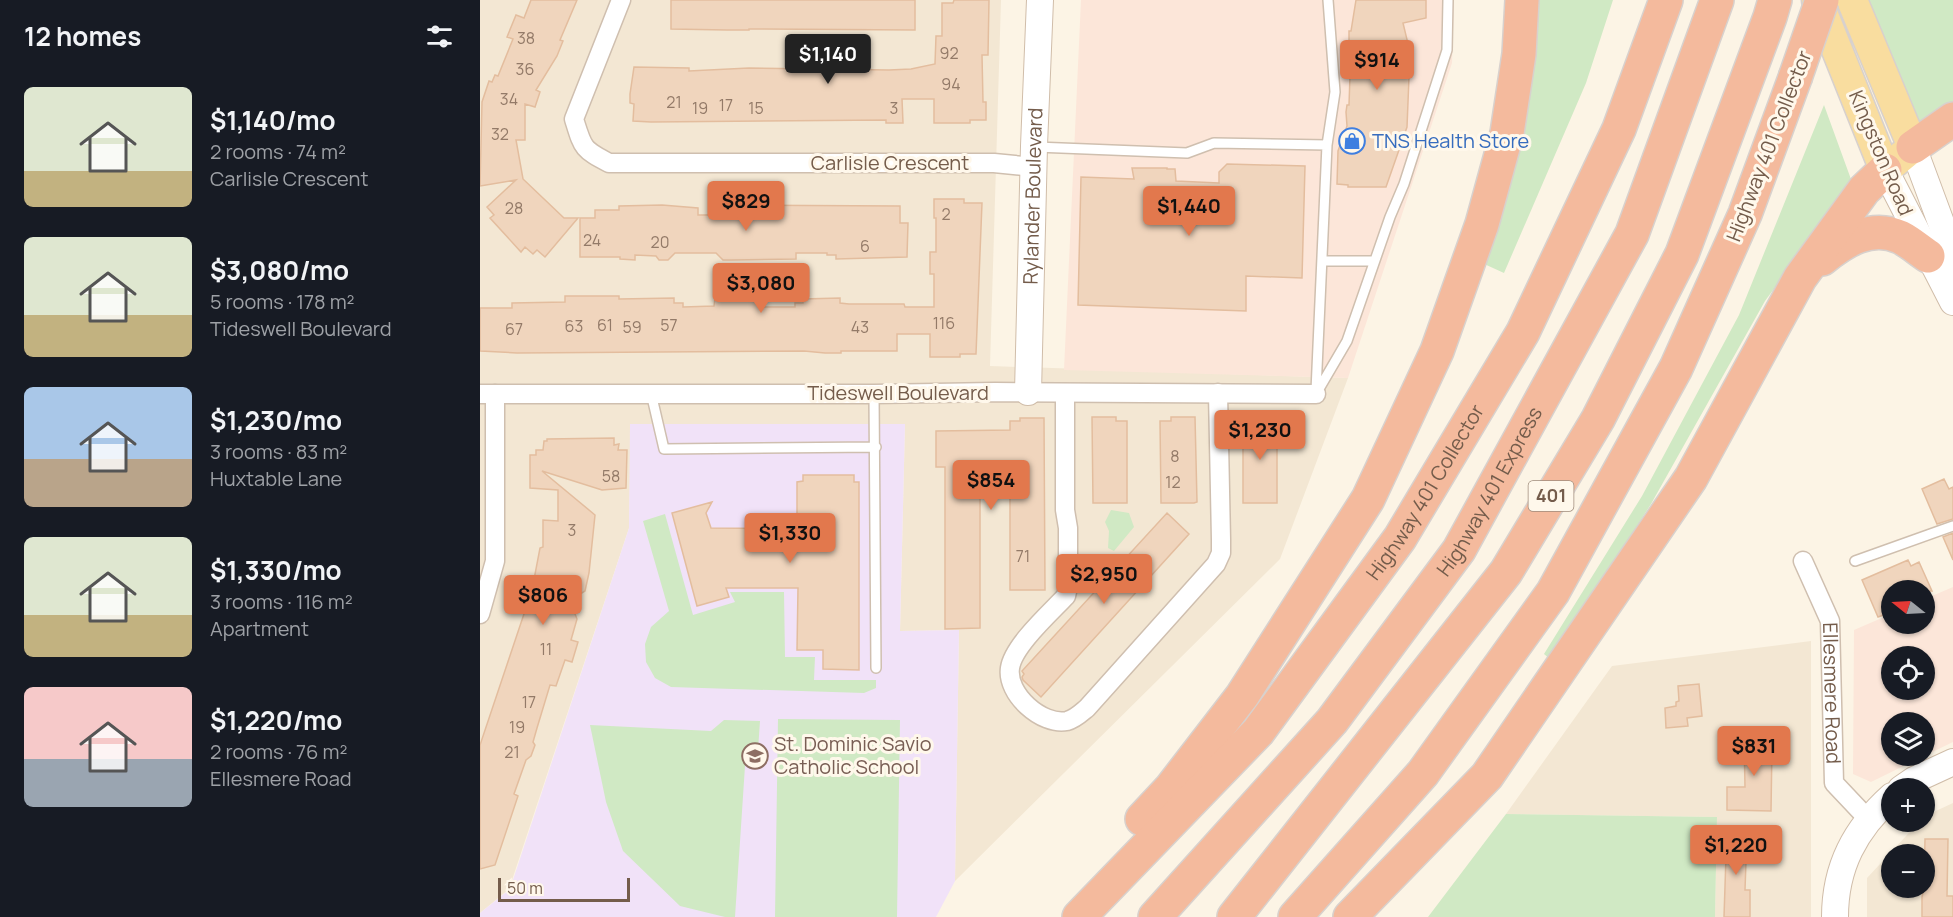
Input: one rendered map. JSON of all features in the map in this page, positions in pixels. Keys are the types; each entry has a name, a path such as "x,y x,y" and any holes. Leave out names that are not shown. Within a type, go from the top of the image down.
{"highway":[{"path":"1060,917 1080,886 1171,788 1242,696 1368,499 1437,351 1482,225 1507,133 1520,54 1522,0"},
{"path":"1619,129 1652,0"},
{"name":"Highway 401 Collector","path":"1079,917 1258,732 1400,538 1523,332 1619,129 1666,0"},
{"name":"Highway 401 Express","path":"1155,917 1332,721 1459,550 1632,234 1717,0"},
{"name":"Highway 401 Collector","path":"1295,917 1423,773 1553,592 1676,368 1745,214 1822,0"},
{"name":"401","path":"1234,917 1506,572 1598,419 1682,255 1773,8"},
{"path":"1913,147 1953,119"},
{"path":"1350,917 1487,776 1691,478 1800,278 1863,190 1885,170"},
{"path":"1800,278 1841,244 1865,233 1887,233 1900,237 1941,260"}],"main road":[{"name":"Rylander Boulevard","path":"1028,392 1040,0"},
{"name":"Kingston Road","path":"1817,0 1885,170 1941,260 1953,302"},
{"name":"Kingston Road","path":"1852,0 1913,147 1943,228 1941,260"},
{"path":"1885,170 1913,147"},
{"path":"1918,778 1953,762"},
{"path":"1835,917 1842,867 1857,834 1881,807"}],"street":[{"name":"Carlisle Crescent","path":"621,0 574,119 580,139 588,152 609,163 994,164 1034,157"},
{"name":"Tideswell Boulevard","path":"487,394 1028,392 1316,394"},
{"path":"1065,393 1065,510 1068,528 1068,587 1066,596 1018,648 1009,670 1014,693 1026,705 1040,715 1067,721 1087,708 1216,564 1221,553 1218,393"},
{"path":"480,614 495,561 487,394"},
{"name":"Ellesmere Road","path":"1803,561 1830,621 1834,783 1868,819"}],"lane":[{"path":"1316,394 1327,145 1335,92 1328,0"},
{"path":"1316,394 1347,341 1374,261 1404,184 1447,50 1448,0"},
{"path":"1034,157 1187,153 1214,143 1327,145"},
{"path":"1322,261 1374,261"},
{"path":"651,393 664,449 876,447"},
{"path":"874,394 876,668"},
{"path":"1856,561 1953,526"}],"shaded area":[{"path":"480,0 1001,0 990,366 1348,378 1280,559 955,881 959,630 900,631 905,424 631,424 629,528 509,889 480,913"},
{"path":"1081,0 1454,0 1452,63 1348,378 1064,370"},
{"name":"St. Dominic Savio Catholic School","path":"630,424 905,424 900,631 959,630 955,881 936,917 480,917 480,913 510,889 629,528"},
{"path":"1953,587 1953,742 1935,751 1935,712 1881,712 1881,766 1904,766 1871,782 1853,774 1854,630 1881,618 1881,634 1935,634 1935,595"},
{"path":"1811,641 1811,917 1715,917 1717,817 1506,814 1612,666"},
{"path":"1953,803 1953,917 1867,917 1867,878 1881,863 1881,898 1935,898 1935,844 1899,844 1910,832 1935,832 1935,811"}],"green space":[{"path":"1533,0 1613,0 1586,83 1504,273 1482,263"},
{"path":"1865,0 1953,0 1953,103 1919,125"},
{"path":"1824,105 1852,182 1765,301 1651,504 1551,660 1544,654 1642,496 1739,315"},
{"path":"1111,510 1129,513 1134,527 1114,551 1108,548 1109,531 1105,522"},
{"path":"665,514 693,615 735,602 730,592 784,592 785,657 815,657 814,680 876,680 876,688 864,693 671,687 655,678 646,662 645,644 651,627 669,611 643,521"},
{"path":"778,719 900,720 897,917 775,917"},
{"path":"724,720 760,721 758,750 746,751 735,917 725,917 680,906 623,851 606,802 590,725 711,731"},
{"path":"1506,814 1717,817 1715,917 1428,917"}],"building":[{"path":"531,0 577,0 560,40 563,41 557,56 536,90 540,92 535,107 525,104 525,140 516,140 523,179 564,218 578,218 545,257 537,250 533,254 525,247 521,252 490,218 494,215 487,207 516,180 480,186 482,102 489,81 492,82 495,75 498,76 513,39 507,37 516,15 524,18"},
{"path":"671,0 915,0 915,30 671,29"},
{"path":"954,0 989,0 988,55 982,55 983,102 986,102 986,120 970,120 970,123 934,123 934,99 902,99 903,123 886,123 886,120 633,121 634,104 630,103 630,94 634,67 689,68 689,71 749,68 889,70 911,69 935,64 936,36 942,36 942,3 953,3"},
{"path":"1356,0 1426,0 1426,18 1403,23 1410,52 1407,127 1386,187 1348,187 1348,185 1337,184 1338,151 1347,126 1346,112 1347,105 1349,105 1350,76 1349,31 1351,31"},
{"path":"1227,164 1305,166 1302,278 1246,276 1246,311 1078,305 1081,177 1134,179 1132,168 1167,168 1175,169 1176,181 1219,183 1219,172"},
{"path":"934,199 964,199 964,203 982,203 976,354 960,354 960,357 930,357 930,334 897,334 897,351 517,353 480,351 480,308 512,308 512,303 565,302 565,296 619,296 619,299 674,298 674,303 683,303 683,307 714,306 715,298 763,298 763,307 795,307 795,303 803,303 803,299 840,298 840,303 849,304 904,304 905,307 934,307 934,274 930,274 930,252 936,252"},
{"path":"662,205 698,208 698,215 725,215 725,205 900,206 900,223 908,223 907,257 836,259 836,255 827,255 827,253 796,253 796,259 723,260 716,253 675,253 668,260 659,260 656,256 635,255 635,260 620,259 620,257 580,257 580,218 595,218 595,210 619,210 619,206"},
{"path":"1092,417 1116,417 1116,421 1127,421 1127,503 1093,503"},
{"path":"1171,417 1195,417 1197,502 1194,503 1161,503 1160,421 1171,421"},
{"path":"1243,417 1267,417 1267,421 1277,421 1277,503 1243,503"},
{"path":"1020,418 1044,418 1045,590 1010,590 1010,466 980,466 980,628 945,629 945,467 936,467 936,431 1010,430 1010,421 1020,421"},
{"path":"614,438 614,445 619,444 618,450 627,450 626,488 602,490 542,471 595,515 589,573 585,591 580,594 575,614 577,619 571,640 578,642 572,662 565,660 556,686 550,685 533,742 535,745 531,756 526,760 514,794 518,796 495,865 480,869 480,745 532,590 540,548 543,547 543,520 558,521 558,490 530,488 530,455 536,455 536,450 543,450 544,441 547,439"},
{"path":"803,475 854,475 854,482 859,482 859,670 823,669 823,650 797,650 798,588 726,588 729,597 697,606 672,513 712,502 706,513 711,528 797,529 797,482 803,481"},
{"path":"1944,479 1949,489 1953,487 1953,519 1937,524 1922,489"},
{"path":"1167,513 1189,534 1041,697 1023,680 1022,671"},
{"path":"1953,533 1953,560 1943,537"},
{"path":"1908,560 1911,566 1919,562 1927,580 1881,580 1881,616 1878,617 1862,580"},
{"path":"1699,684 1702,716 1687,718 1688,726 1666,728 1665,708 1676,706 1676,702 1679,701 1678,686"},
{"path":"1744,733 1767,733 1767,747 1772,747 1771,811 1727,810 1727,787 1745,787"},
{"path":"1727,826 1747,833 1745,890 1750,890 1750,917 1724,917"},
{"path":"1925,839 1948,839 1947,896 1953,896 1953,917 1922,917 1922,898 1935,898 1935,844 1925,844"}],"place":[{"name":"TNS Health Store","path":"1352,141"},
{"name":"St. Dominic Savio Catholic School","path":"755,756"}]}
